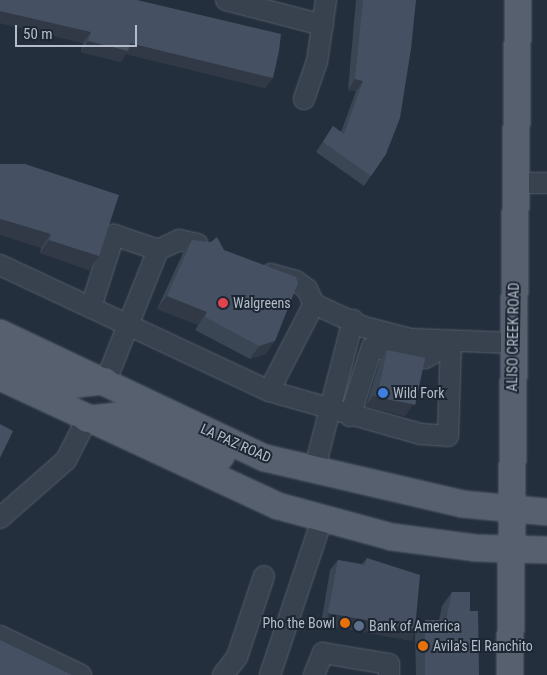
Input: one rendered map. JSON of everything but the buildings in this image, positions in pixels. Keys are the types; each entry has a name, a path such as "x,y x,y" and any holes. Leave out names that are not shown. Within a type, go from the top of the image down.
{"main road":[{"name":"ALISO CREEK ROAD","path":"510,675 509,549 517,183 518,0"},
{"name":"LA PAZ ROAD","path":"0,333 106,381 265,458 314,471 462,504 547,512"},
{"path":"0,357 67,386 106,381"},
{"path":"0,377 211,478 322,520 392,537 509,549 547,550"},
{"path":"87,418 130,415 236,463 265,458"}],"street":[{"path":"226,0 323,25"},
{"path":"304,99 323,25 326,0"},
{"path":"517,183 547,183"},
{"path":"91,307 114,235 158,250"},
{"path":"106,381 158,250 179,240 198,244"},
{"path":"0,265 269,391 350,416 421,434 448,436 451,343"},
{"path":"253,266 296,281 307,290 314,304 353,320 411,339 451,343 513,343"},
{"path":"269,391 314,304"},
{"path":"314,471 353,320"},
{"path":"350,416 372,347 425,358 451,343"},
{"path":"0,518 66,460 87,418"},
{"path":"270,675 322,520"},
{"path":"223,675 237,657 264,576"},
{"path":"0,636 81,675"},
{"path":"314,675 323,653 388,664 389,675"}],"place":[{"name":"Walgreens","path":"223,303"},
{"name":"Wild Fork","path":"383,393"},
{"name":"Pho the Bowl","path":"345,623"},
{"name":"Bank of America","path":"359,626"},
{"name":"Avila's El Ranchito","path":"423,646"}]}
